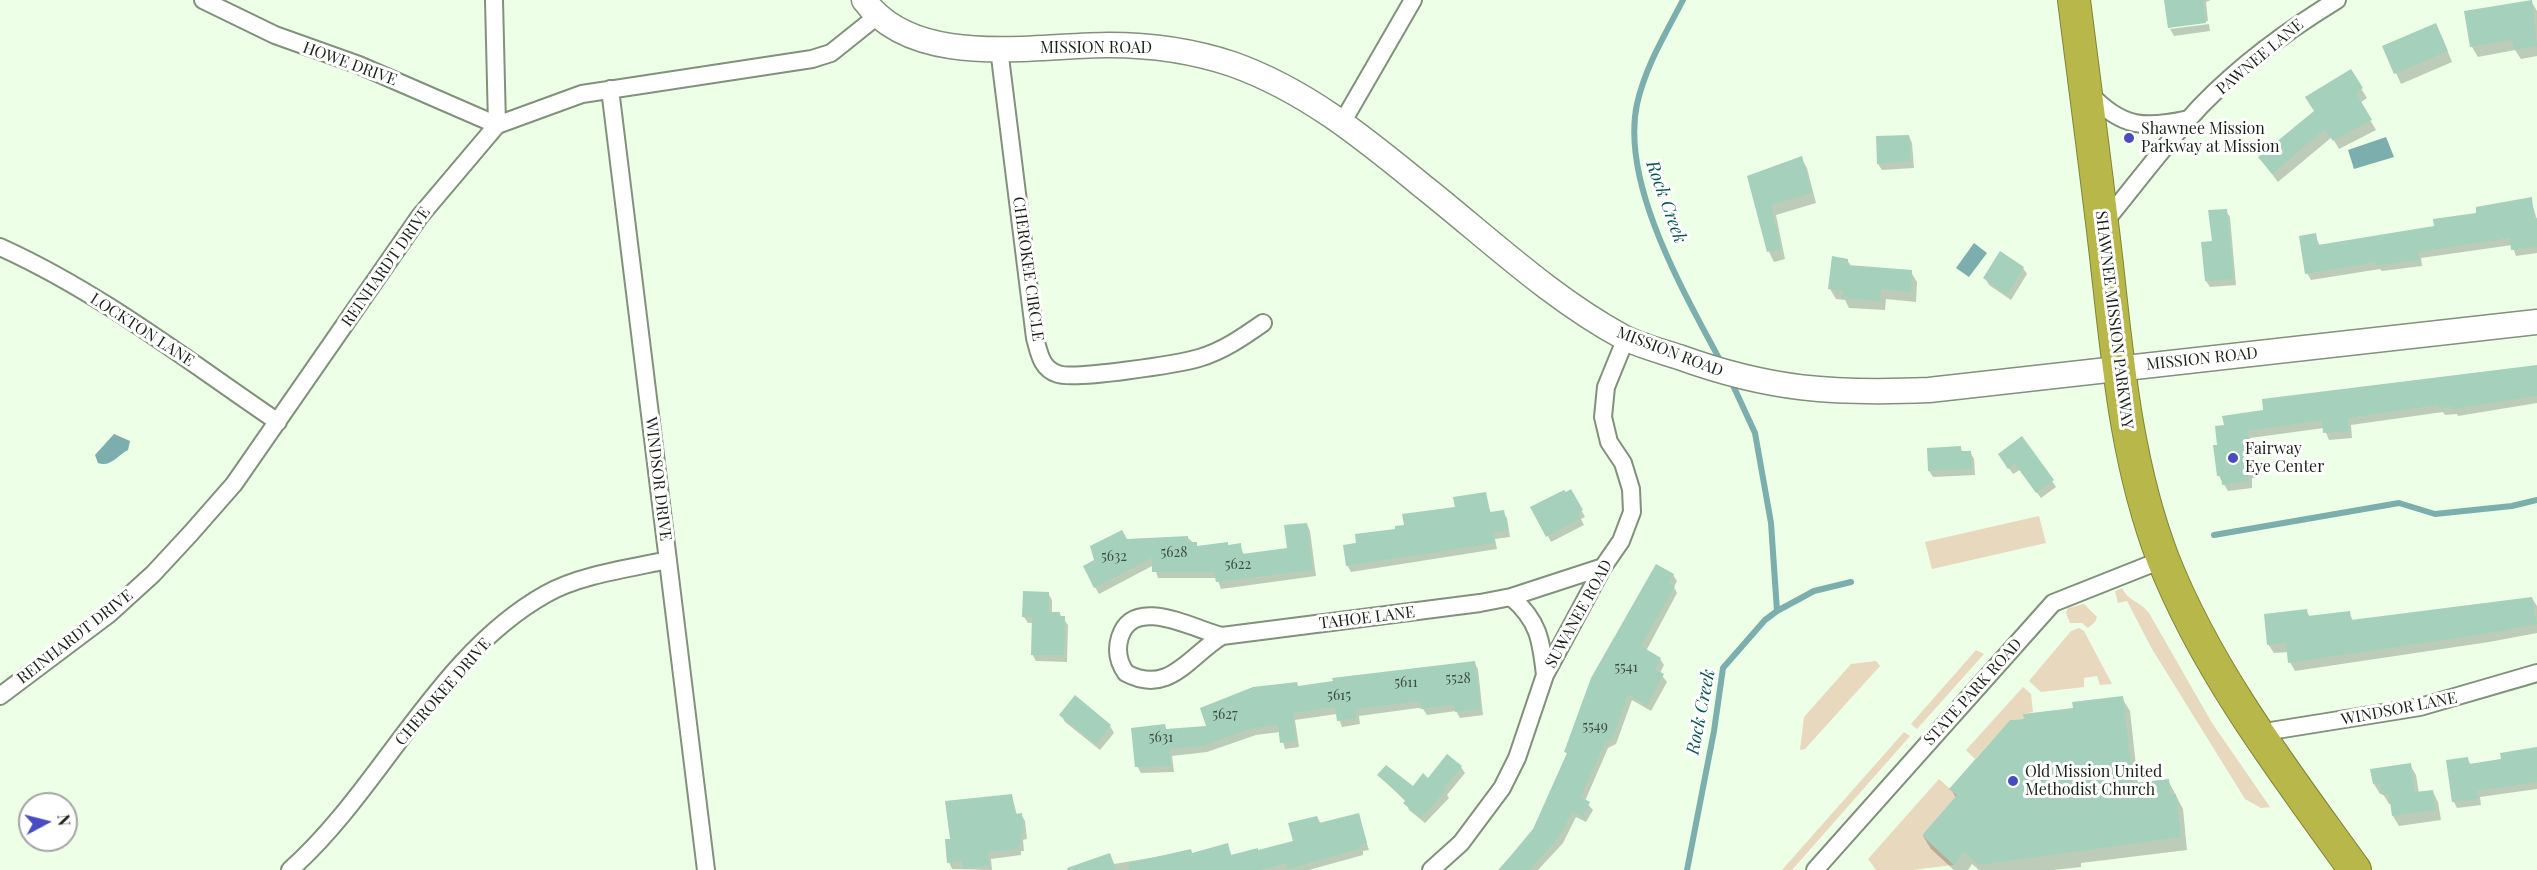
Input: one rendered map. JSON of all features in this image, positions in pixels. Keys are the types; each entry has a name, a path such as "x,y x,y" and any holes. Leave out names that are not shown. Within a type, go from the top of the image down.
{"highway":[{"name":"SHAWNEE MISSION PARKWAY","path":"2074,0 2118,369 2128,433 2146,506 2164,560 2193,624 2258,733 2355,870"}],"main road":[{"name":"MISSION ROAD","path":"870,9 919,38 950,46 999,49 1110,45 1157,48 1202,56 1276,82 1300,94 1342,123 1560,296 1634,341 1728,375 1803,389 1856,393 1929,390 2537,322"}],"street":[{"name":"HOWE DRIVE","path":"203,0 276,36 359,65 497,125"},
{"path":"494,0 497,125"},
{"path":"1342,123 1413,0"},
{"name":"PAWNEE LANE","path":"2102,225 2189,120 2239,70 2301,22 2337,0"},
{"name":"REINHARDT DRIVE","path":"0,696 110,614 153,574 234,484 420,216 497,125 582,94 812,59 831,53 870,9"},
{"name":"CHEROKEE CIRCLE","path":"999,49 1035,338 1042,363 1058,375 1086,374 1199,358 1232,345 1263,323"},
{"name":"WINDSOR DRIVE","path":"610,89 706,870"},
{"path":"2085,89 2106,111 2136,124 2156,127 2189,120"},
{"name":"LOCKTON LANE","path":"0,247 53,274 120,313 278,422"},
{"name":"SUWANEE ROAD","path":"1431,870 1461,843 1502,788 1517,758 1545,675 1603,567 1622,541 1632,512 1631,489 1623,463 1609,442 1604,417 1606,387 1634,341"},
{"name":"CHEROKEE DRIVE","path":"290,870 343,813 451,677 480,645 510,619 556,590 668,560"},
{"name":"STATE PARK ROAD","path":"1815,870 2053,603 2164,560"},
{"name":"TAHOE LANE","path":"1222,636 1207,645 1174,674 1152,681 1126,673 1118,656 1118,645 1127,625 1144,617 1176,620 1204,632 1222,636 1450,608 1511,597 1603,567"},
{"path":"1511,597 1526,609 1536,625 1545,675"},
{"name":"WINDSOR LANE","path":"2258,733 2420,708 2537,673"}],"shaded area":[{"path":"2039,516 2046,543 1932,569 1925,542"},
{"path":"2122,588 2127,596 2149,613 2212,723 2270,807 2261,808 2245,799 2152,649 2127,601 2118,603 2115,591"},
{"path":"2084,604 2097,617 2088,628 2082,623 2070,623 2066,613 2068,608"},
{"path":"2079,628 2084,631 2112,684 2100,685 2097,676 2084,678 2084,687 2041,692 2029,681 2071,631"},
{"path":"1976,650 1984,654 1917,729 1911,724"},
{"path":"1876,661 1880,666 1805,749 1800,750 1804,717 1851,664"},
{"path":"2023,687 2031,694 2033,712 2024,714 2024,719 2010,720 1975,759 1966,750"},
{"path":"1904,732 1910,736 1792,870 1782,870"},
{"path":"1939,779 1957,795 1922,835 1954,865 1911,870 1876,870 1868,859"}],"water":[{"path":"2386,137 2394,157 2354,169 2348,150"},
{"path":"1974,243 1987,253 1969,277 1956,268"},
{"path":"114,434 130,441 128,450 106,464 98,463 95,455"}],"building":[{"path":"2164,0 2203,0 2206,23 2168,28"},
{"path":"2532,0 2537,46 2514,50 2512,40 2470,47 2464,11"},
{"path":"2436,23 2448,51 2394,74 2382,46"},
{"path":"2351,69 2363,88 2356,93 2372,120 2333,141 2325,129 2272,174 2258,157 2314,111 2305,97"},
{"path":"1909,135 1911,161 1877,164 1876,136"},
{"path":"1802,156 1812,193 1771,205 1781,249 1767,252 1747,176"},
{"path":"2532,197 2534,219 2537,218 2537,247 2511,250 2510,238 2418,252 2419,260 2377,265 2376,262 2305,274 2299,236 2316,233 2318,245 2434,226 2433,219 2476,213 2476,207"},
{"path":"2227,209 2234,279 2205,281 2201,242 2212,241 2208,210"},
{"path":"2000,251 2024,267 2007,295 1983,278"},
{"path":"1832,256 1848,259 1848,265 1912,270 1911,292 1881,289 1880,301 1842,298 1843,290 1828,289"},
{"path":"2537,365 2537,396 2453,409 2452,407 2439,408 2438,405 2348,418 2349,431 2323,433 2322,420 2247,431 2252,470 2248,471 2249,481 2222,485 2221,476 2217,476 2213,445 2217,445 2215,426 2224,425 2222,416 2263,410 2262,399"},
{"path":"2022,436 2054,480 2036,493 2015,464 2008,469 1998,454"},
{"path":"1961,446 1961,451 1971,451 1972,469 1928,471 1927,448"},
{"path":"1571,489 1583,510 1578,512 1581,518 1546,537 1530,507 1564,490 1566,492"},
{"path":"1486,492 1490,512 1504,510 1508,530 1493,533 1495,543 1346,566 1343,545 1356,543 1355,534 1395,529 1395,526 1404,525 1402,514 1455,507 1453,497"},
{"path":"1307,523 1313,570 1216,582 1214,572 1152,572 1152,558 1094,588 1083,566 1094,560 1090,546 1122,530 1127,539 1188,536 1188,542 1197,542 1197,546 1228,542 1228,545 1241,543 1242,554 1287,548 1284,525"},
{"path":"1656,564 1674,574 1669,583 1675,586 1641,646 1661,658 1655,669 1664,674 1647,705 1628,695 1613,738 1605,742 1581,797 1590,802 1583,817 1572,812 1560,836 1529,870 1499,870 1533,829 1567,753 1564,752 1591,678"},
{"path":"1023,591 1049,592 1049,612 1060,612 1060,616 1065,616 1064,655 1031,655 1032,617 1022,617"},
{"path":"2532,597 2537,624 2484,634 2288,663 2286,643 2267,645 2264,614 2307,609 2308,616 2350,611 2351,620"},
{"path":"1475,661 1481,709 1455,712 1454,705 1421,709 1421,703 1414,702 1356,709 1357,718 1337,721 1335,707 1293,713 1296,741 1280,743 1278,725 1252,728 1203,746 1170,749 1171,766 1135,767 1131,728 1165,724 1166,729 1206,726 1200,708 1253,687 1297,682 1298,686 1333,681 1332,678"},
{"path":"1075,695 1111,725 1096,744 1059,715"},
{"name":"Old Mission United Methodist Church","path":"2123,696 2133,783 2169,779 2170,794 2176,794 2181,837 1979,865 1964,852 1954,865 1922,835 1957,795 1949,789 2010,720 2024,719 2023,714 2073,708 2072,702"},
{"path":"2537,747 2537,782 2477,791 2478,799 2452,802 2446,760 2468,757 2469,764 2501,759 2500,753"},
{"path":"1447,754 1462,766 1444,788 1446,790 1421,818 1403,803 1406,800 1377,775 1386,765 1413,786 1423,773 1428,778"},
{"path":"2411,763 2415,792 2433,790 2436,810 2392,816 2389,794 2382,795 2380,784 2373,784 2370,769"},
{"path":"1012,794 1015,814 1022,813 1024,833 1020,834 1021,845 1018,845 1018,849 988,852 990,865 963,869 962,861 947,863 945,839 950,839 945,801"},
{"path":"1359,813 1367,843 1360,845 1361,848 1288,869 1286,863 1260,870 1129,870 1129,863 1191,849 1192,853 1228,843 1231,855 1258,848 1258,850 1293,841 1288,823 1317,816 1319,823"},
{"path":"1110,853 1116,870 1068,870 1067,868"}],"waterway":[{"name":"Rock Creek","path":"1683,0 1645,76 1637,104 1634,135 1638,169 1659,238 1722,364"},
{"name":"Rock Creek","path":"1687,870 1714,731 1723,668 1765,620 1777,611 1771,523 1755,433 1731,381"},
{"path":"2214,535 2399,503 2435,514 2512,506 2537,500"},
{"path":"1777,611 1814,591 1851,582"}],"place":[{"name":"Shawnee Mission Parkway at Mission","path":"2129,138"},
{"name":"Fairway Eye Center","path":"2233,458"},
{"name":"Old Mission United Methodist Church","path":"2013,781"}]}
